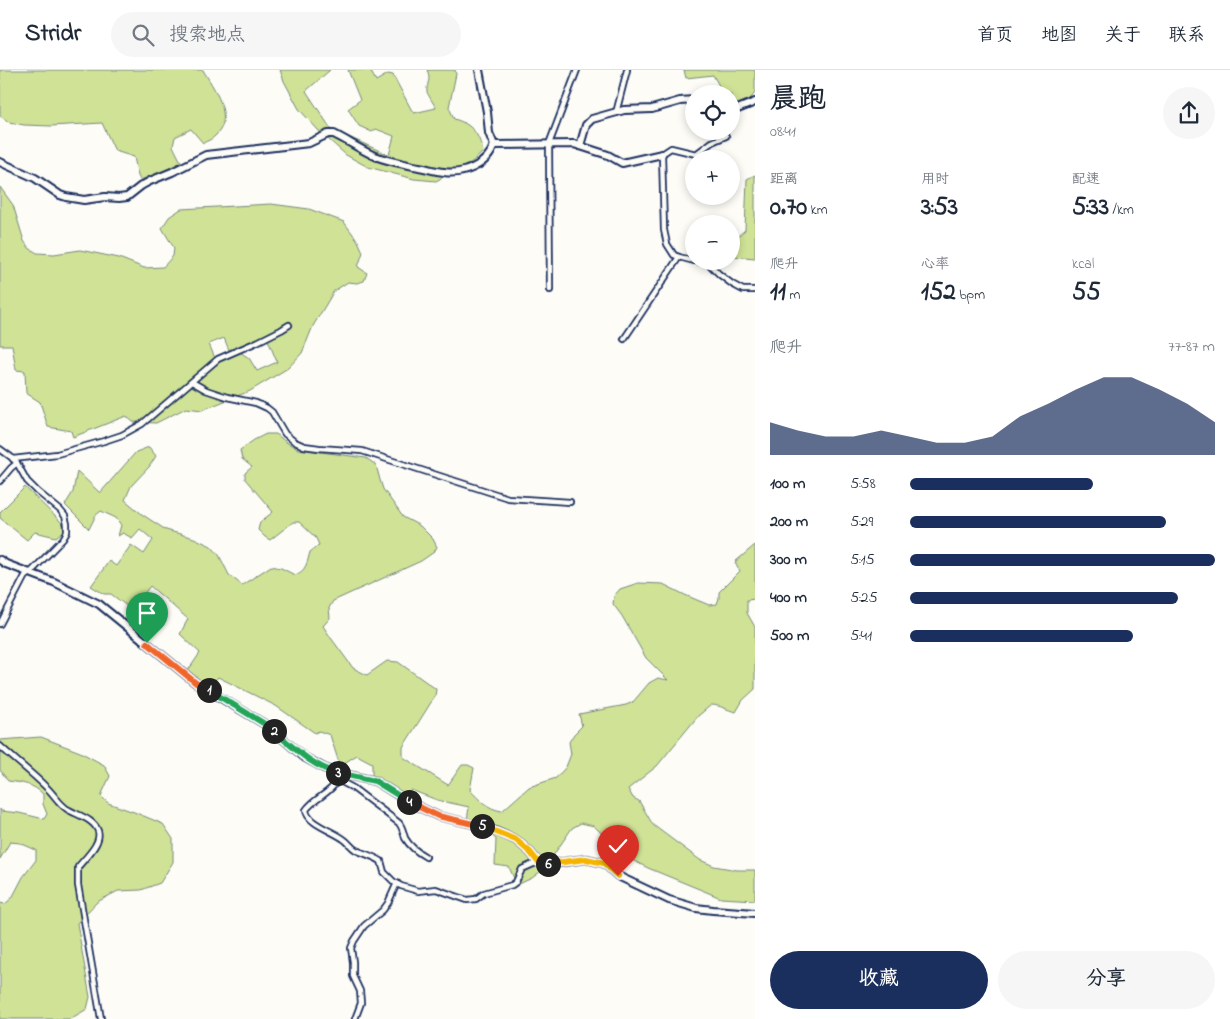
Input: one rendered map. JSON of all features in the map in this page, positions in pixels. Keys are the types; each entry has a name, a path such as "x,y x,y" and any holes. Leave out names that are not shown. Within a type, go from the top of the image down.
{"street":[{"path":"0,162 36,178 60,195 84,200 126,197 150,181 206,155 309,143 328,134 334,134 373,155 392,162 446,172 464,170 474,167 487,158 492,152 494,145 489,133 479,70"},
{"path":"550,290 549,144 577,70"},
{"path":"616,112 628,70"},
{"path":"580,146 586,125 592,119 624,110 652,109 685,101"},
{"path":"740,108 755,102"},
{"path":"494,145 574,144 608,155 622,162 662,154 671,148 696,154 717,140"},
{"path":"662,154 664,230 667,244 674,255 685,259"},
{"path":"624,340 678,257"},
{"path":"715,270 732,284 743,290 755,290"},
{"path":"13,459 57,454 122,435 142,424 218,360 282,330 289,324"},
{"path":"192,382 206,390 226,397 256,403 267,408 272,412 285,434 304,446 362,451 508,498 570,502"},
{"path":"0,449 13,459 27,481 44,498 60,510 65,516 67,524 67,532 64,539 25,576 0,624"},
{"path":"0,481 17,464"},
{"path":"0,560 54,582 99,604 196,683 268,726 304,757 334,772 375,781 411,803 438,816 494,830 516,840 538,862"},
{"path":"0,746 48,788 55,798 67,809 85,818 98,830 97,843 78,867 78,884 101,1019"},
{"path":"334,772 336,779 334,785 309,805 306,810 307,816 345,840 356,850 381,861 384,872 397,884 418,892 436,888 467,900 472,900 512,885 516,882 522,869 538,862 550,864 586,859 604,863 618,876 669,900 696,908 755,913"},
{"path":"336,779 353,788 399,823 410,845 426,857"},
{"path":"355,1019 361,1003 360,992 353,976 351,954 354,941 364,926 383,910 397,884"}],"green space":[{"path":"0,70 203,70 217,93 223,111 223,120 221,128 216,135 203,143 191,129 175,137 173,146 181,162 158,174 140,180 134,157 115,151 102,123 51,126 24,125 9,122 0,116"},
{"path":"280,70 330,70 306,91 331,129 389,155 394,136 376,129 372,132 359,126 348,109 360,100 348,70 370,70 376,81 388,74 393,75 414,113 436,108 427,92 429,77 427,70 455,70 456,74 449,107 454,119 466,124 474,131 483,152 472,162 436,181 414,179 368,167 346,155 318,130 299,109"},
{"path":"684,70 755,70 755,93 740,112 740,85 719,85 713,75 686,78"},
{"path":"755,175 755,258 740,257 740,235 745,230 747,179"},
{"path":"0,187 13,205 24,241 29,248 37,253 54,254 80,250 119,258 144,268 163,267 173,256 174,248 162,228 169,217 181,209 271,204 309,209 344,222 358,241 363,252 358,267 367,273 364,281 357,283 348,282 334,291 313,326 302,353 288,368 250,391 202,410 186,408 156,423 133,422 126,416 73,437 71,431 48,427 40,402 26,393 25,371 16,370 12,345 0,345","holes":["266,335 277,362 257,371 249,358 240,352 217,363 209,344 224,338 229,350"]},
{"path":"266,434 276,434 298,449 366,458 376,465 383,489 403,517 420,526 433,539 437,547 434,552 421,561 333,601 329,608 330,618 323,626 353,668 367,675 387,661 398,662 436,689 435,696 403,747 403,757 448,785 462,765 474,768 470,790 484,804 497,810 502,811 529,787 556,778 566,767 571,754 569,742 582,726 579,714 626,705 633,702 649,683 658,678 668,680 646,658 613,604 614,596 620,589 638,583 663,584 709,605 717,604 719,592 740,571 735,562 755,545 755,599 747,600 747,613 755,627 755,689 743,700 736,712 711,705 698,716 657,766 628,789 633,798 639,801 653,825 700,860 714,866 737,870 755,870 755,900 721,898 648,868 626,857 594,826 581,823 572,828 544,869 532,878 517,885 509,867 495,865 496,839 485,830 466,827 469,807 437,800 411,790 398,801 372,784 372,763 357,755 341,765 330,735 319,731 315,733 276,706 218,677 210,686 187,672 200,653 180,634 188,619 150,586 132,610 111,594 104,594 91,586 109,561 116,566 131,545 144,554 153,540 140,529 132,538 123,533 118,536 121,525 116,518 101,511 96,515 89,529 65,505 73,492 77,471 100,493 136,452 149,447 156,456 149,467 131,486 125,500 143,515 166,530 194,538 211,546 219,555 229,575 242,585 271,566 281,568 295,575 302,571 306,566 310,552 319,545 316,538 299,522 293,522 270,540 258,530 260,522 273,512 245,479 245,473 252,467 242,459 240,450"},
{"path":"25,487 63,524 64,531 56,537 35,532 27,540 0,518 0,512"},
{"path":"41,737 80,752 104,765 110,776 101,796 108,803 163,824 173,839 173,862 160,883 141,890 118,891 97,902 77,923 90,997 87,1009 70,1019 0,1019 0,903 5,904 12,898 23,877 36,860 36,850 20,843 10,842 0,859 0,809 1,811 44,819 47,814 43,804 43,794 23,783 8,781 0,770 0,740"}],"route":[{"path":"147,643 196,683 268,726 304,757 324,768 375,781 411,803 438,816 486,827 516,840 538,862 550,864 586,859 604,863 618,876"}]}
